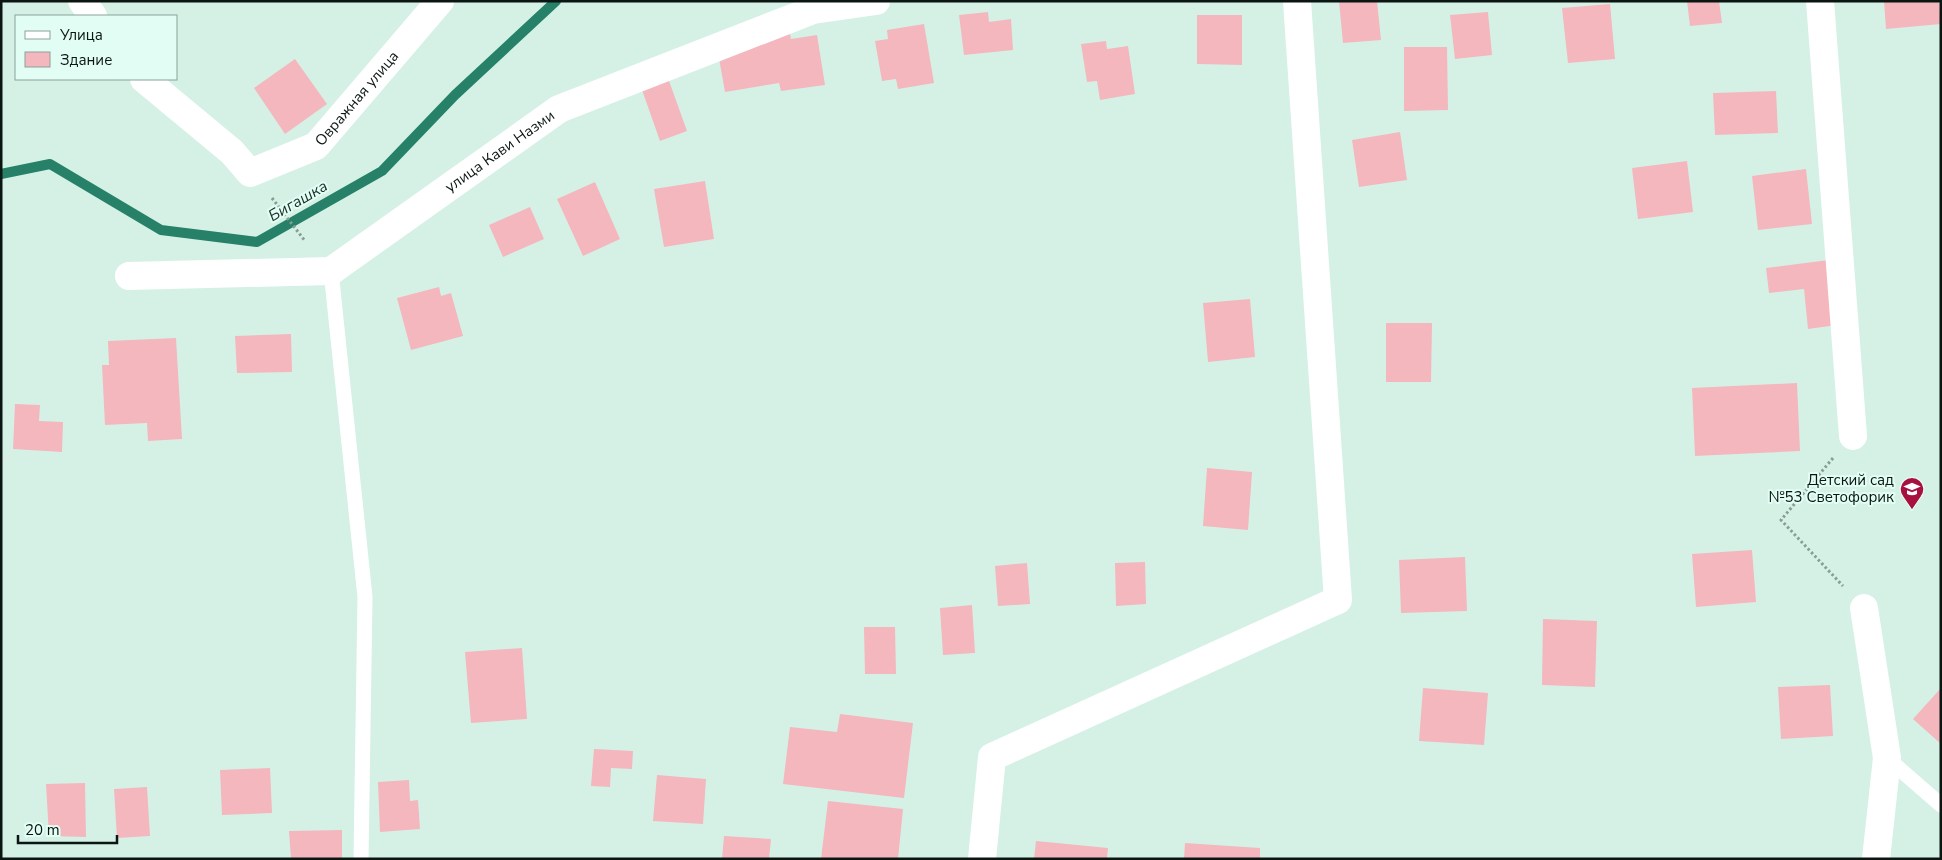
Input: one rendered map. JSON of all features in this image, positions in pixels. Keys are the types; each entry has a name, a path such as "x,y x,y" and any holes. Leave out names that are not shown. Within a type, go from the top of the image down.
{"street":[{"path":"82,1 92,15"},
{"name":"Овражная улица","path":"145,80 232,152 250,173 316,146 440,1"},
{"name":"улица Кави Назми","path":"331,271 558,109 813,10 876,1"},
{"path":"982,859 992,757 1338,600 1297,1"},
{"path":"1820,1 1853,436"},
{"path":"129,276 331,271"},
{"path":"1864,608 1887,758 1876,859"}],"lane":[{"path":"331,271 365,597 361,859"},
{"path":"1887,758 1941,805"}],"path":[{"path":"272,197 296,230"},
{"path":"1853,436 1781,520 1864,608"}],"building":[{"path":"1339,1 1377,1 1381,40 1343,43"},
{"path":"1687,1 1719,1 1722,23 1690,26"},
{"path":"1884,1 1939,1 1941,24 1886,29"},
{"path":"1610,4 1615,59 1568,63 1562,8"},
{"path":"988,12 989,22 1011,19 1013,50 964,55 959,15"},
{"path":"1488,12 1492,55 1455,59 1450,15"},
{"path":"1197,15 1242,15 1242,65 1197,64"},
{"path":"924,24 934,83 898,89 896,79 882,81 875,41 888,39 887,30"},
{"path":"790,34 791,39 817,35 825,85 781,91 779,83 725,92 717,47"},
{"path":"1106,41 1107,49 1128,46 1135,94 1100,100 1097,81 1087,82 1081,44"},
{"path":"1404,47 1447,47 1448,110 1404,111"},
{"path":"295,59 327,104 285,134 254,88"},
{"path":"668,78 687,131 660,141 641,87"},
{"path":"1776,91 1778,133 1715,135 1713,93"},
{"path":"1400,132 1407,180 1359,187 1352,140"},
{"path":"1687,161 1693,212 1638,219 1632,168"},
{"path":"1806,169 1812,224 1758,230 1752,176"},
{"path":"705,181 714,239 664,247 654,189"},
{"path":"595,182 620,239 583,256 557,199"},
{"path":"530,207 544,239 503,257 489,225"},
{"path":"1829,260 1837,325 1808,329 1804,289 1769,293 1766,268"},
{"path":"439,287 441,296 451,293 463,336 411,350 397,298"},
{"path":"1250,299 1255,357 1208,362 1203,303"},
{"path":"1386,323 1432,323 1431,382 1386,382"},
{"path":"291,334 292,372 237,373 235,336"},
{"path":"176,338 182,439 148,441 147,423 105,425 102,365 109,365 108,341"},
{"path":"1797,383 1800,451 1695,456 1692,388"},
{"path":"15,404 40,405 39,421 63,422 62,452 13,449"},
{"path":"1207,468 1252,472 1248,530 1203,526"},
{"path":"1752,550 1756,602 1696,607 1692,554"},
{"path":"1465,557 1467,611 1401,613 1399,560"},
{"path":"1145,562 1146,604 1116,606 1115,563"},
{"path":"1027,563 1030,604 998,606 995,566"},
{"path":"972,605 975,653 943,655 940,608"},
{"path":"1543,619 1597,621 1595,687 1542,685"},
{"path":"864,627 895,627 896,674 865,674"},
{"path":"522,648 527,719 471,723 465,652"},
{"path":"1830,685 1833,736 1781,739 1778,687"},
{"path":"1423,688 1488,693 1484,745 1419,741"},
{"path":"1941,688 1941,744 1913,719"},
{"path":"840,714 913,723 904,798 783,784 790,727 837,732"},
{"path":"594,749 633,751 632,769 611,768 610,787 591,786"},
{"path":"270,768 272,813 222,815 220,770"},
{"path":"657,775 706,779 703,824 653,821"},
{"path":"409,780 410,801 418,800 420,829 380,832 378,782"},
{"path":"85,783 86,837 49,836 46,784"},
{"path":"147,787 150,836 117,838 114,789"},
{"path":"828,801 903,809 898,859 821,859"},
{"path":"342,830 342,859 291,859 289,831"},
{"path":"724,836 771,839 769,859 722,859"},
{"path":"1036,841 1108,848 1107,859 1034,859"},
{"path":"1185,843 1260,848 1260,859 1184,859"}],"waterway":[{"name":"Бигашка","path":"1,174 50,164 161,230 257,242 382,171 455,95 556,1"}],"place":[{"name":"Детский сад №53 Светофорик","path":"1912,510"}]}
